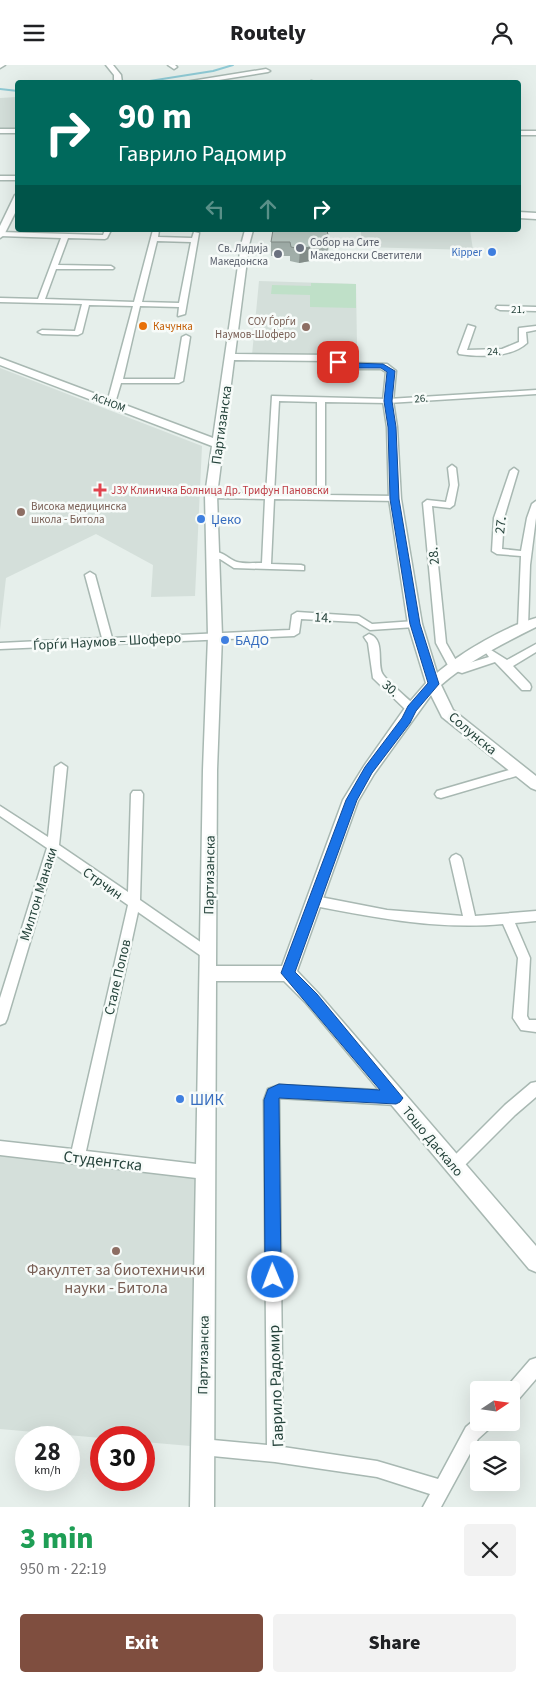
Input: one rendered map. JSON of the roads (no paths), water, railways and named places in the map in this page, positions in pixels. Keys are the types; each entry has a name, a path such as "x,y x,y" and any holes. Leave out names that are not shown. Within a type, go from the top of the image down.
{"street":[{"path":"109,65 117,75 118,80"},
{"path":"201,80 266,71"},
{"path":"0,131 15,131"},
{"path":"521,133 536,133"},
{"path":"0,178 15,179"},
{"path":"15,205 0,235 105,237 107,232"},
{"path":"521,215 536,216"},
{"path":"111,403 156,232"},
{"name":"Партизанска","path":"243,232 245,245"},
{"name":"Партизанска","path":"202,1507 210,770 215,636 212,495 245,245 248,232"},
{"path":"40,301 65,236"},
{"path":"154,239 195,237 182,314"},
{"path":"54,267 111,268"},
{"path":"0,300 183,305"},
{"path":"78,333 86,302"},
{"name":"21.","path":"500,308 536,309"},
{"name":"24.","path":"471,327 462,352 504,351 516,348 523,343 522,330 536,328"},
{"path":"42,332 89,334"},
{"path":"118,381 179,381 186,337"},
{"path":"230,357 332,358 350,366 383,366 391,371 388,401 392,427 395,499 415,624 434,684"},
{"name":"АСНОМ","path":"0,361 218,444"},
{"name":"26.","path":"270,497 275,398 388,401 536,392"},
{"path":"321,399 321,498"},
{"name":"28.","path":"452,468 454,485 450,505 427,503 441,643 454,666"},
{"name":"27.","path":"514,471 501,511 497,551 527,554"},
{"path":"212,495 395,499"},
{"path":"266,567 270,497"},
{"path":"208,974 288,973 351,800 368,770 406,721 412,709 434,684 454,666 484,647 530,625 527,554 532,513 536,504"},
{"path":"213,556 222,556 234,565 301,568"},
{"path":"90,575 108,639"},
{"name":"14.","path":"215,636 294,633 297,615 359,619 370,627 415,624"},
{"name":"Ѓорѓи Наумов – Шоферо","path":"0,645 215,636"},
{"name":"30.","path":"369,637 373,642 377,675 412,709"},
{"path":"484,647 506,665 526,687"},
{"path":"506,665 536,647"},
{"path":"454,666 462,669 496,658"},
{"name":"Солунска","path":"434,684 448,713 536,784"},
{"name":"Солунска","path":"434,684 455,708 536,774"},
{"name":"Милтон Манаки","path":"0,1019 53,847 61,767"},
{"path":"441,794 519,771"},
{"name":"Стале Попов","path":"77,1158 134,904 137,794"},
{"name":"Стрчин","path":"0,811 208,954"},
{"path":"456,859 470,921"},
{"path":"315,901 387,915 470,921 536,916"},
{"path":"506,918 524,958 520,1018 526,1026 536,1026"},
{"name":"Тошо Даскало","path":"288,973 312,998 454,1166 534,1255"},
{"path":"454,1166 510,1110 536,1088"},
{"name":"Гаврило Радомир","path":"396,1098 279,1091 272,1094 275,1454 377,1469 441,1489"},
{"name":"Студентска","path":"0,1148 205,1172"},
{"path":"520,1385 536,1366"},
{"path":"432,1507 474,1431"},
{"path":"202,1447 275,1454"},
{"path":"441,1489 442,1507"}],"waterway":[{"path":"156,80 213,71 233,65"},
{"path":"0,89 15,91"}],"place":[{"name":"Собор на Сите Македонски Светители","path":"300,248"},
{"name":"Kipper","path":"492,252"},
{"name":"Св. Лидија Македонска","path":"278,254"},
{"name":"Качунка","path":"143,326"},
{"name":"СОУ Ѓорѓи Наумов-Шоферо","path":"306,327"},
{"name":"ЈЗУ Клиничка Болница Др. Трифун Пановски","path":"100,490"},
{"name":"Висока медицинска школа - Битола","path":"21,512"},
{"name":"Џеко","path":"201,519"},
{"name":"БАДО","path":"225,640"},
{"name":"ШИК","path":"180,1099"},
{"name":"Факултет за биотехнички науки - Битола","path":"116,1251"}]}
